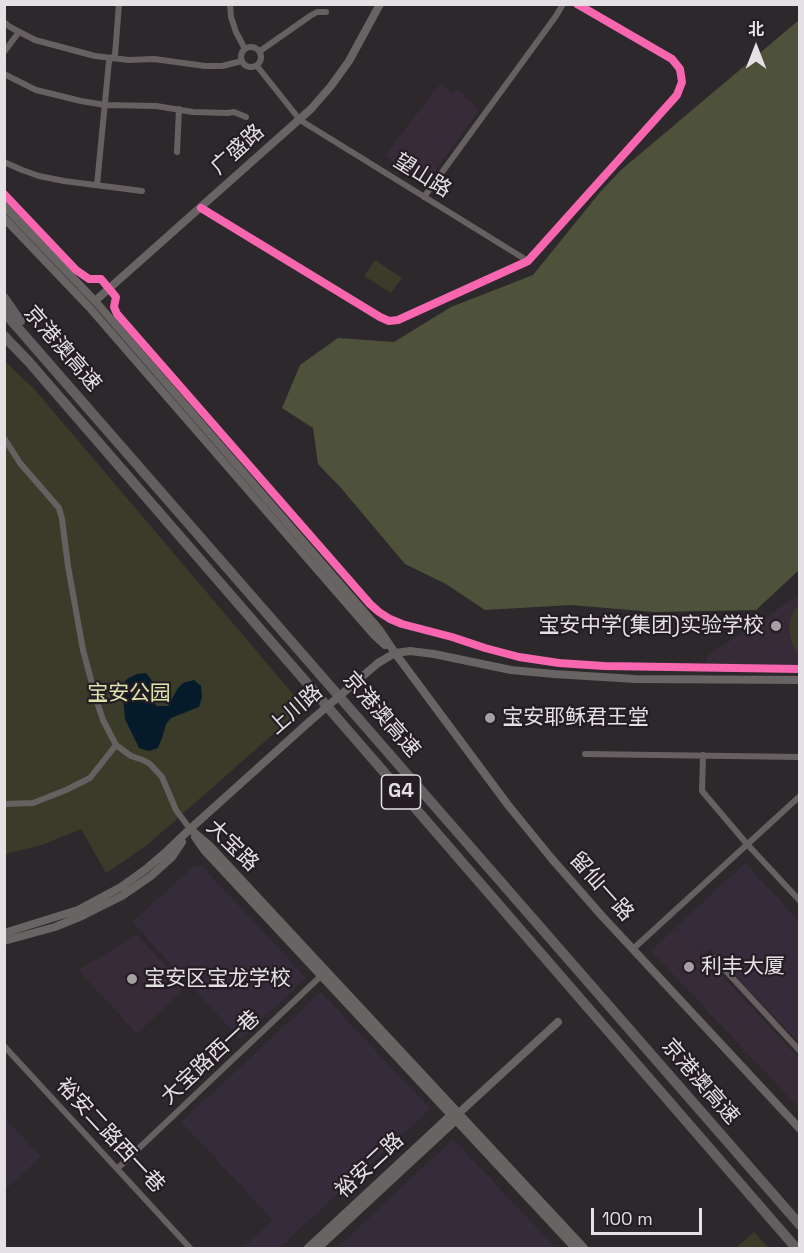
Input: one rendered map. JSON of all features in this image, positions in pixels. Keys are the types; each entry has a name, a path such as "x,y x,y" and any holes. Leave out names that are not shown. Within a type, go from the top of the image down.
{"highway":[{"path":"4,298 42,354"},
{"name":"京港澳高速","path":"4,312 800,1225"},
{"name":"京港澳高速","path":"4,336 29,362 796,1248"}],"main road":[{"name":"广盛路","path":"95,301 300,120 340,74 357,48 380,4"},
{"path":"4,206 95,301 379,629 395,653"},
{"path":"4,218 89,307 373,634 395,653 410,651 434,654 511,670 554,674 634,679 800,680"},
{"name":"上川路","path":"4,933 78,910 114,891 146,869 309,722 378,663 395,653"},
{"name":"留仙一路","path":"395,653 508,805 552,859 800,1129"},
{"name":"上川路","path":"4,941 55,927 122,896 151,876 172,857 190,829"},
{"name":"大宝路","path":"190,829 204,850 324,973 575,1248"},
{"name":"裕安二路","path":"308,1248 558,1022"},
{"name":"大宝路","path":"455,1116 584,1248"},
{"name":"裕安二路","path":"318,1248 455,1116"}],"street":[{"path":"97,185 109,62 115,56 119,4"},
{"path":"230,4 231,17 244,49"},
{"path":"424,197 563,4"},
{"path":"201,208 389,321 398,320 528,261 677,95 682,82 680,69 672,58 577,4"},
{"path":"260,51 310,16 317,12 326,12"},
{"path":"4,22 35,40 95,56 129,60 154,59 205,66 222,66 242,61"},
{"path":"4,52 19,32"},
{"path":"254,47 260,51 261,60 257,66 246,66 242,61 241,55 244,49 254,47"},
{"path":"257,66 300,120"},
{"path":"4,74 36,90 105,105 156,106 208,113 234,112 246,117"},
{"path":"177,152 179,109"},
{"name":"望山路","path":"300,120 528,261"},
{"path":"4,162 39,176 142,191"},
{"path":"4,438 20,463 59,508 83,650 103,720 116,746 131,756 150,764 162,777 176,810 190,829"},
{"path":"4,804 33,803 90,778 116,746"},
{"path":"585,754 800,757"},
{"path":"703,755 702,791 800,901"},
{"path":"633,949 800,796"},
{"path":"714,958 800,1051"},
{"name":"大宝路西一巷","path":"118,1168 324,973"},
{"name":"裕安二路西一巷","path":"4,1046 190,1248"}],"shaded area":[{"path":"440,84 452,93 456,89 475,105 478,112 433,174 418,177 384,156"},
{"name":"宝安中学(集团)实验学校","path":"799,595 799,667 706,665 707,656"},
{"path":"745,863 799,921 799,1043 710,949 703,955 676,927"},
{"path":"194,866 202,866 306,978 240,1039 132,922"},
{"path":"676,927 799,1058 799,1108 651,951"},
{"name":"宝安区宝龙学校","path":"137,935 186,987 137,1034 78,970"},
{"path":"321,992 430,1109 279,1248 243,1248 273,1220 181,1122"},
{"path":"5,1118 41,1157 5,1190"},
{"path":"453,1139 556,1248 337,1248"}],"green space":[{"path":"799,20 799,570 756,610 654,612 571,605 485,610 446,584 405,564 318,464 313,428 282,408 300,365 338,338 394,342 451,307 533,275 601,191 621,170"},
{"path":"375,260 402,278 391,293 364,276"},
{"name":"宝安公园","path":"4,360 36,391 304,707 146,846 106,873 81,829 42,845 5,854"},
{"path":"799,603 799,655 792,643 789,628 792,614"},
{"path":"754,1232 769,1248 736,1248"}],"water":[{"path":"146,673 154,683 154,703 157,706 168,706 183,683 194,680 201,686 202,697 199,707 171,718 166,724 158,748 149,751 139,748 125,719 122,685 127,679 137,674"}],"cycle path":[{"path":"201,208 389,321 398,320 528,261 677,95 682,82 680,69 672,59 577,4"},
{"path":"4,194 76,270 89,279 101,279 116,297 114,307 117,314 370,604 390,619 519,657 559,663 604,666 800,669"}],"place":[{"name":"宝安中学(集团)实验学校","path":"776,626"},
{"name":"宝安耶稣君王堂","path":"490,718"},
{"name":"利丰大厦","path":"689,967"},
{"name":"宝安区宝龙学校","path":"132,979"}]}
